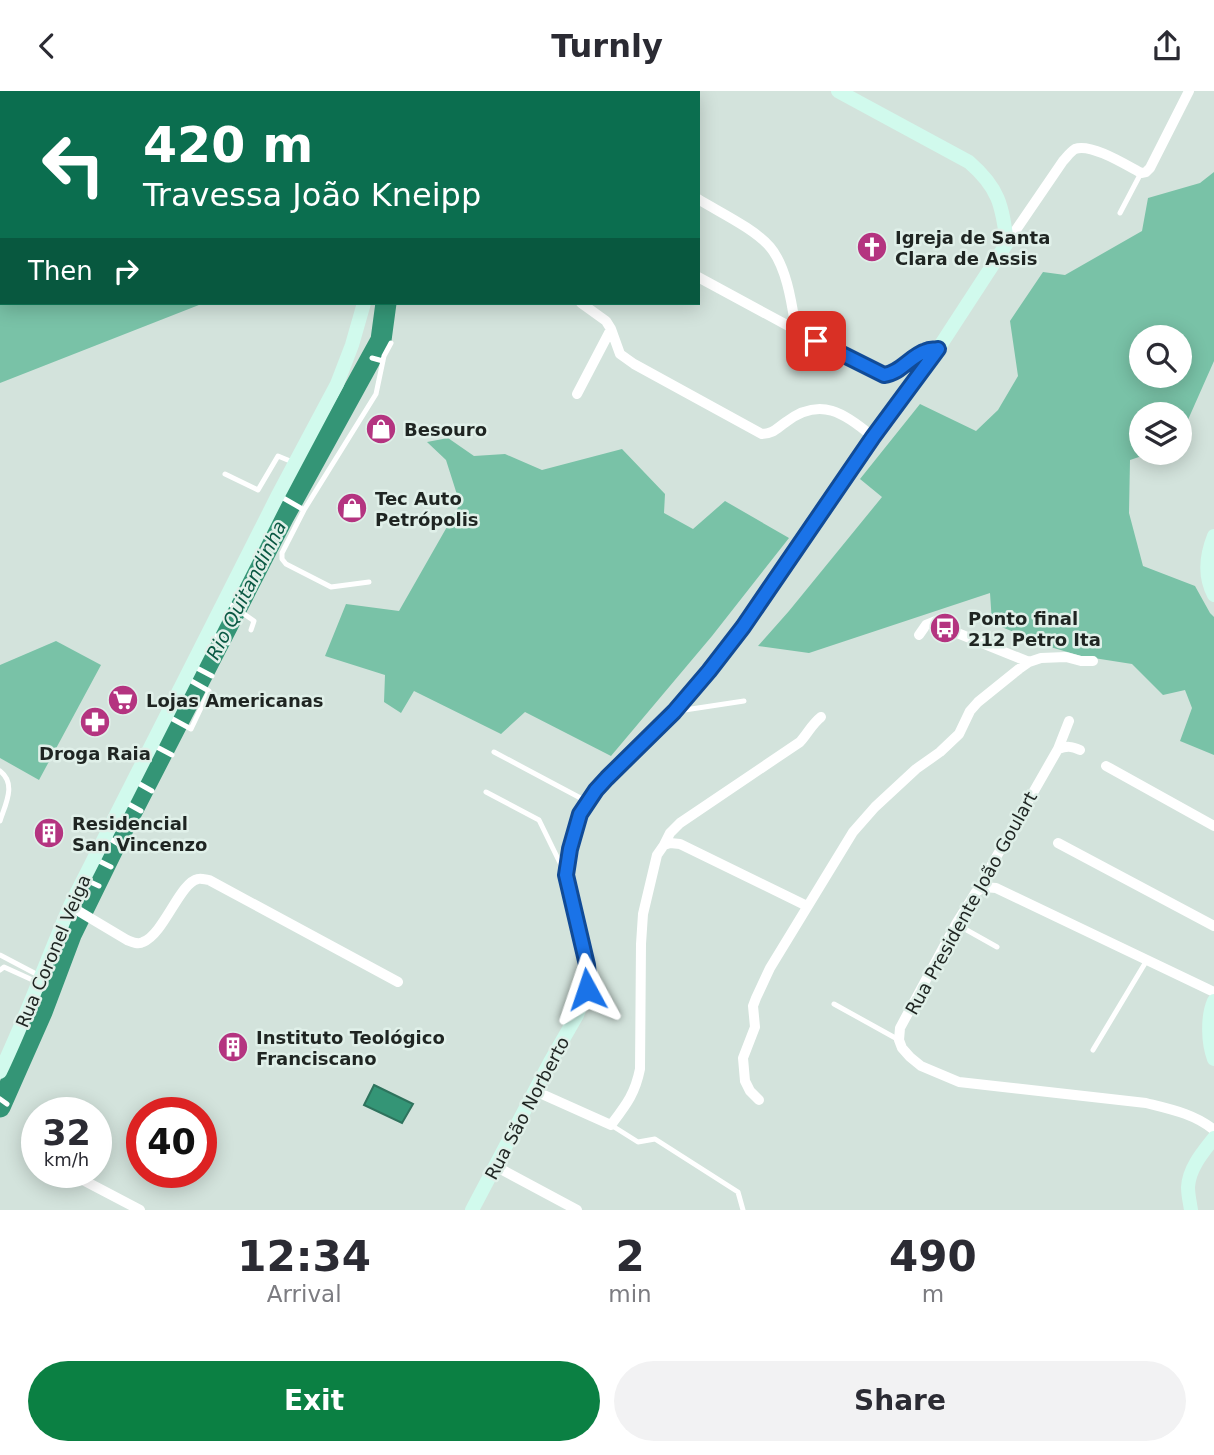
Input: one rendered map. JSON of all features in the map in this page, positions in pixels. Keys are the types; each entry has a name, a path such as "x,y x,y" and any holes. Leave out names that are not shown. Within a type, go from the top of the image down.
{"street":[{"path":"838,91 969,162 983,174 995,190 1003,213 1007,243"},
{"path":"566,875 580,814 588,802 607,778 674,712 743,627 873,437 938,349 1063,161 1071,151 1078,148 1092,149 1141,173 1146,172 1184,92"},
{"path":"700,200 754,233 771,248 782,269 796,330"},
{"path":"700,278 884,375 897,372 925,351 938,349"},
{"name":"Rua Coronel Veiga","path":"0,1072 70,906 98,860 127,803 133,781 152,744 170,718 229,604 278,495 337,384 363,305"},
{"path":"584,305 606,321 620,354 762,433 772,433 794,415 825,408 846,417 873,437"},
{"path":"577,394 611,329"},
{"path":"1214,536 1209,548 1207,567 1214,596"},
{"path":"919,635 926,625 936,621 945,628 1029,662"},
{"path":"759,1100 745,1081 743,1058 755,1027 753,1006 770,968 853,832 875,807 916,769 940,753 959,734 970,711 978,702 1029,662 1041,658 1066,657 1093,661"},
{"path":"534,1091 611,1125 636,1087 639,1069 640,944 643,914 657,855 670,833 680,823 800,742 813,723 821,717"},
{"name":"Rua Presidente João Goulart","path":"899,1039 900,1028 975,892 984,887 986,875 1058,749 1069,721"},
{"path":"1058,749 1071,746 1080,750"},
{"path":"1106,766 1214,825"},
{"path":"1058,843 1214,926"},
{"path":"664,845 680,845 807,906"},
{"name":"Rua São Norberto","path":"476,1209 495,1166 587,989 587,965 566,875"},
{"path":"70,906 127,940 135,944 142,943 152,936 190,883 202,878 398,982"},
{"path":"984,887 996,888 1214,992"},
{"path":"1214,1001 1210,1037 1214,1059"},
{"path":"899,1039 902,1048 921,1066 959,1082 1146,1103 1202,1120 1214,1131"},
{"path":"1191,1210 1188,1187 1192,1171 1214,1138"},
{"path":"495,1166 578,1210"},
{"path":"98,1188 140,1210"}],"lane":[{"path":"1120,213 1141,173"},
{"path":"369,582 331,587 286,564 282,553 304,510 376,394 384,356 391,343"},
{"path":"372,358 383,361"},
{"path":"225,474 258,490 278,456 295,463"},
{"path":"278,495 304,510"},
{"path":"229,604 254,621 251,629"},
{"path":"213,635 228,643"},
{"path":"193,674 212,676"},
{"path":"170,718 191,729 208,691 193,674"},
{"path":"674,712 744,701"},
{"path":"152,744 172,755"},
{"path":"494,752 588,802"},
{"path":"0,771 6,776 9,786 0,821"},
{"path":"133,781 152,791"},
{"path":"486,792 539,820 566,875"},
{"path":"127,803 141,811"},
{"path":"109,838 122,845"},
{"path":"98,860 111,867"},
{"path":"87,880 99,886"},
{"path":"956,925 997,947"},
{"path":"0,955 38,979"},
{"path":"1093,1050 1147,960"},
{"path":"0,970 4,967 38,979"},
{"path":"834,1004 899,1039"},
{"path":"0,1099 7,1104"},
{"path":"611,1125 638,1142 655,1139 738,1192 743,1210"}],"shaded area":[{"path":"1214,172 1214,361 1192,411 1192,402 1129,402 1129,513 1143,566 1195,586 1214,617 1214,755 1180,741 1192,708 1185,690 1163,695 1132,664 1081,656 1047,646 992,623 990,593 809,653 758,646 882,497 860,479 920,404 976,431 998,410 1018,376 1010,321 1043,272 1065,275 1142,231 1148,198 1200,183"},
{"path":"0,305 199,305 0,383"},
{"path":"448,438 474,456 505,454 542,470 622,449 665,494 664,513 693,529 725,501 789,538 712,636 611,756 525,712 501,734 414,691 401,713 384,702 385,675 325,656 346,604 399,611 460,504 446,460 427,442"},
{"path":"56,641 101,665 39,780 0,758 0,665"},
{"path":"374,1085 413,1104 402,1123 364,1105"}],"waterway":[{"name":"Rio Quitandinha","path":"0,1107 42,1012 71,935 119,837 283,518 381,340 386,305"}],"place":[{"name":"Igreja de Santa Clara de Assis","path":"872,247"},
{"name":"Besouro","path":"381,429"},
{"name":"Tec Auto Petrópolis","path":"352,508"},
{"name":"Ponto final 212 Petro Ita","path":"945,628"},
{"name":"Lojas Americanas","path":"123,700"},
{"name":"Droga Raia","path":"95,722"},
{"name":"Residencial San Vincenzo","path":"49,833"},
{"name":"Instituto Teológico Franciscano","path":"233,1047"}],"route":[{"path":"587,989 587,965 566,875 580,814 607,778 674,712 743,627 873,437 938,349 925,351 897,372 884,375 816,341"}]}
